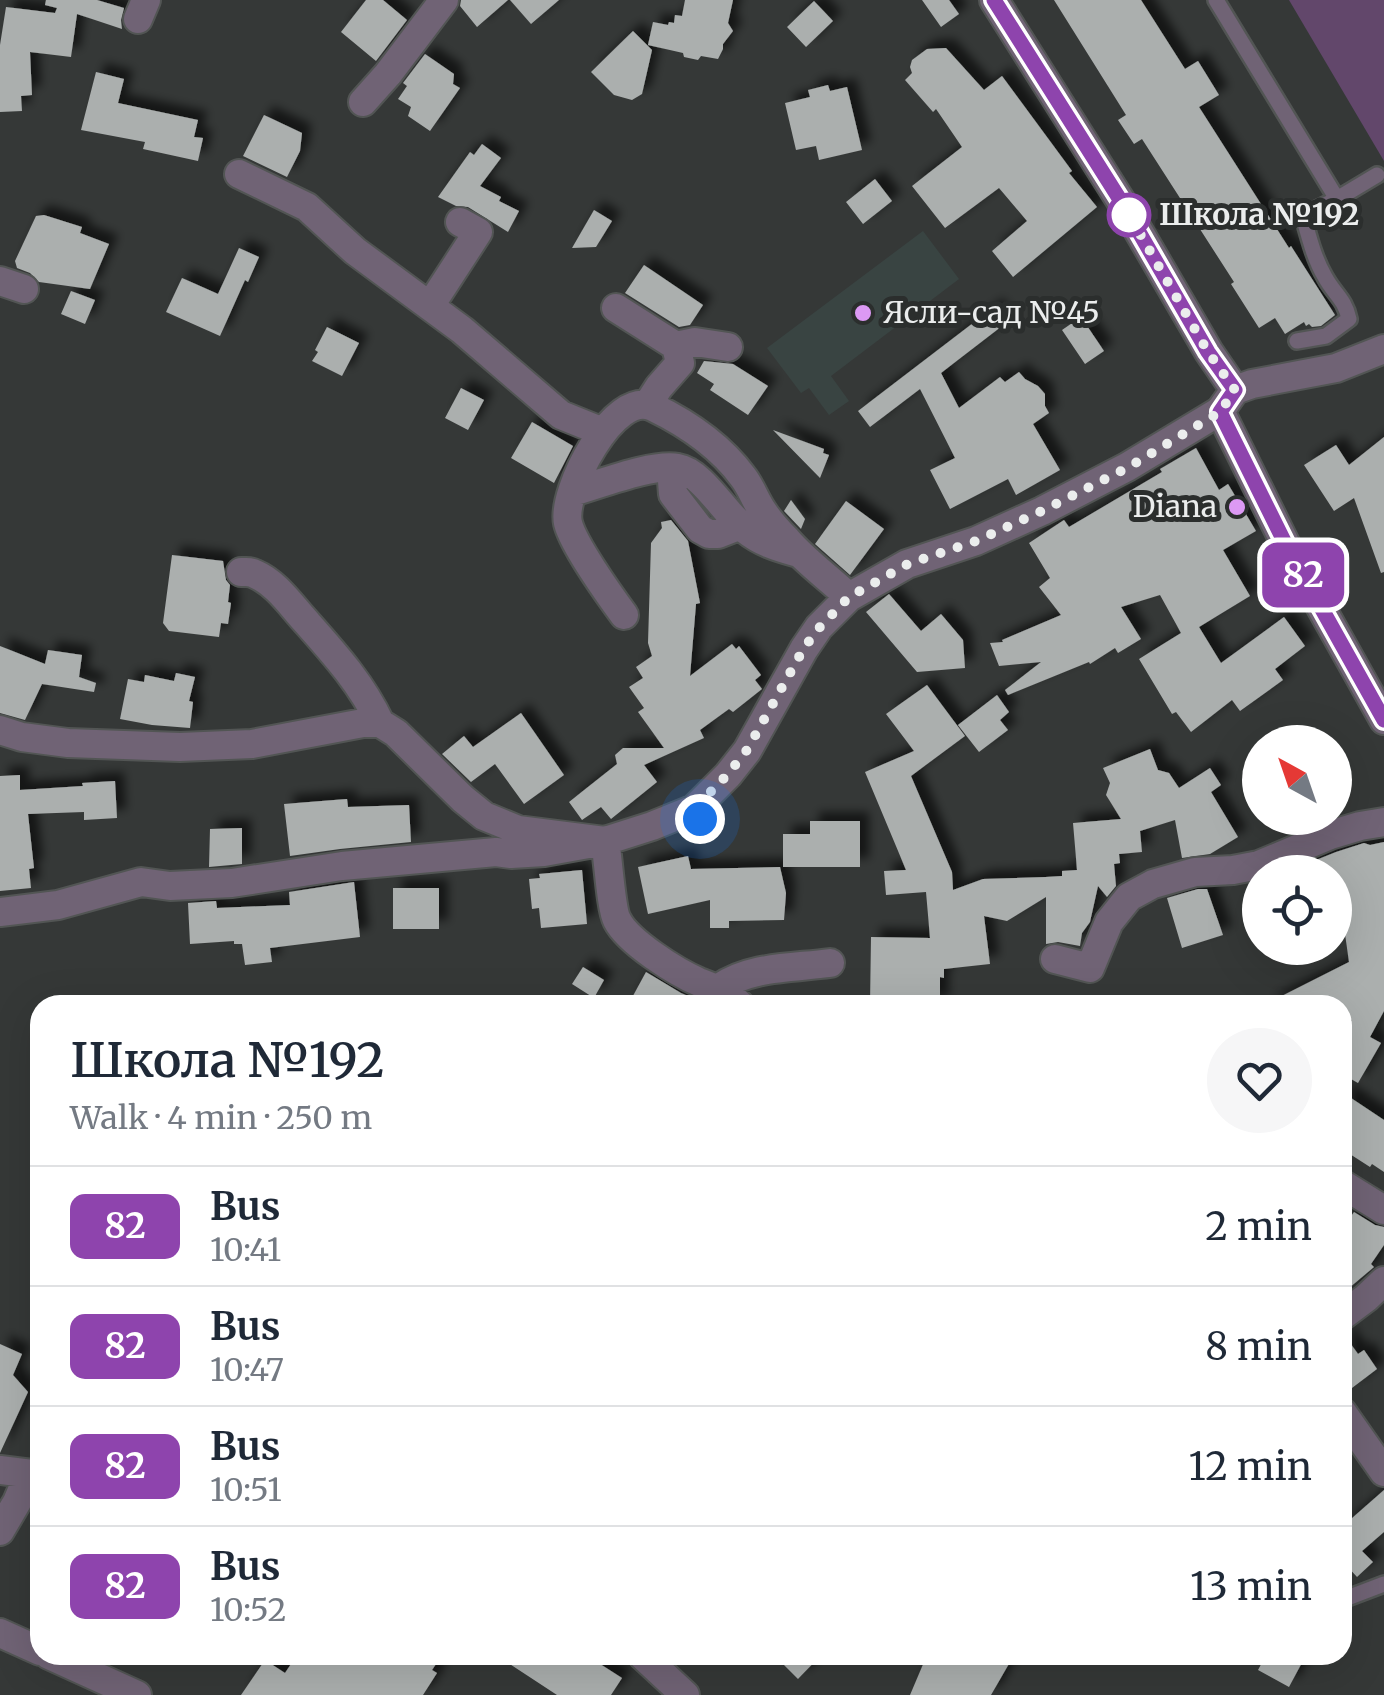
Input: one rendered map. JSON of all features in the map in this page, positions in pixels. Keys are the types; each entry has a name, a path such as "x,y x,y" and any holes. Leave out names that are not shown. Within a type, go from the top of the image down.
{"street":[{"path":"994,0 1124,206 1208,352 1285,543 1384,720"},
{"path":"363,102 388,74 438,1"},
{"path":"239,174 307,207 355,251 462,330 561,415 604,432"},
{"path":"430,306 478,232 460,222"},
{"path":"616,308 676,346 695,342 728,347"},
{"path":"648,404 680,363 676,346"},
{"path":"0,912 58,905 141,882 170,886 232,883 342,866 496,852 544,852 605,841 705,810 747,750 804,648 849,597 908,564 976,541 1127,468 1252,384 1336,368 1384,349"},
{"path":"624,615 568,524 568,501 610,422 628,407 648,404 720,452 744,478 763,511 790,544 849,597"},
{"path":"572,492 649,470 680,468 700,480 741,526 770,545 802,554"},
{"path":"240,572 252,571 270,583 354,679 380,723 396,733 484,816 518,830 605,841"},
{"path":"0,730 68,743 180,747 252,744 380,723"},
{"path":"1055,959 1090,968 1109,922 1129,897 1152,884 1195,872 1260,865 1330,835 1384,822"},
{"path":"605,841 616,918 649,951 728,995"},
{"path":"730,995 730,980 830,963"},
{"path":"1352,1190 1384,1210"},
{"path":"1352,1308 1384,1281"},
{"path":"1352,1426 1384,1472"},
{"path":"0,1470 30,1474"},
{"path":"0,1531 30,1482"},
{"path":"0,1633 30,1646"},
{"path":"71,1665 137,1695"},
{"path":"653,1665 686,1695"}],"lane":[{"path":"1216,0 1337,199"},
{"path":"1297,341 1326,336 1349,319 1346,305 1326,279 1313,252 1305,223 1313,212 1377,175"},
{"path":"1352,1596 1384,1584"}],"shaded area":[{"path":"1289,0 1384,0 1384,161"},
{"name":"Ясли-сад №45","path":"923,231 959,279 831,376 849,401 829,415 809,388 801,393 767,348"}],"building":[{"path":"46,0 97,0 124,8 122,29 77,14 71,57 30,52 32,95 21,96 22,111 0,112 0,45 6,7 55,13 57,8 45,5"},
{"path":"366,0 383,0 407,20 376,61 341,32"},
{"path":"461,0 508,0 477,27 460,6"},
{"path":"510,0 559,0 531,24"},
{"path":"685,0 733,0 728,23 733,31 718,59 701,56 698,60 648,45 653,22 674,23 675,15 682,16"},
{"path":"922,0 949,0 959,14 941,27"},
{"path":"1054,0 1141,0 1185,69 1198,61 1219,95 1199,107 1335,315 1321,326 1306,326 1304,322 1285,334 1275,318 1259,328 1142,139 1134,144 1118,120 1126,115"},
{"path":"814,1 833,21 806,47 787,27"},
{"path":"633,31 652,50 642,94 632,100 614,95 591,72"},
{"path":"946,48 984,90 1002,76 1097,207 1013,277 992,251 1027,221 999,188 945,228 912,186 962,147 936,109 933,112 905,80 912,73 912,60 927,49"},
{"path":"425,54 454,74 453,84 460,88 430,131 408,116 411,107 398,99 407,86 403,83"},
{"path":"96,72 124,79 118,103 198,120 194,137 203,138 198,161 143,149 145,142 81,130"},
{"path":"828,85 830,91 847,87 862,150 819,160 816,146 796,150 785,103 810,97 808,90"},
{"path":"264,115 302,133 300,151 287,177 243,156"},
{"path":"482,144 501,158 480,186 519,211 508,232 468,207 438,197 470,152 474,155"},
{"path":"875,179 892,201 863,224 846,202"},
{"path":"594,210 612,221 596,247 572,248"},
{"path":"36,216 82,227 80,233 109,244 90,289 39,282 17,268 15,261"},
{"path":"239,248 259,257 220,336 166,312 182,278 218,294"},
{"path":"644,265 703,305 690,325 679,327 625,293"},
{"path":"71,291 95,300 85,324 61,314"},
{"path":"994,307 1006,323 941,373 959,408 1000,377 1005,382 1019,372 1038,386 1045,394 1049,413 1033,424 1060,470 1016,495 1008,479 950,509 930,470 955,458 920,389 870,427 858,411"},
{"path":"1081,317 1104,351 1085,364 1062,330"},
{"path":"327,327 359,343 342,376 312,361"},
{"path":"704,361 733,364 768,386 748,415 710,390 714,384 697,373"},
{"path":"461,388 484,400 468,430 445,418"},
{"path":"532,422 573,446 554,483 511,458"},
{"path":"773,430 824,449 823,453 829,455 820,478"},
{"path":"1384,437 1381,573 1354,498 1334,511 1304,465 1336,445 1349,465"},
{"path":"1196,448 1219,490 1228,484 1256,531 1223,550 1250,596 1199,627 1221,663 1284,617 1305,646 1275,669 1283,680 1240,711 1232,700 1191,732 1176,712 1172,714 1139,659 1181,633 1160,595 1121,607 1141,639 1118,653 1115,648 1090,664 1008,695 1005,690 1041,662 999,666 990,643 1003,642 1061,615 1039,587 1050,578 1029,543 1064,520 1069,527"},
{"path":"791,500 805,519 801,529 784,511"},
{"path":"846,501 884,529 850,575 815,544"},
{"path":"671,520 688,541 700,603 696,604 690,676 732,644 736,649 739,646 761,675 755,680 762,689 733,712 729,709 700,730 704,738 644,765 657,782 611,819 601,807 582,820 569,802 617,764 615,755 623,748 664,748 638,712 644,708 629,687 643,678 636,667 652,656 648,643 651,543 662,528 661,522"},
{"path":"172,555 223,561 231,603 228,624 221,623 219,637 169,631 163,623"},
{"path":"889,594 921,631 941,614 963,640 965,668 917,672 866,612"},
{"path":"0,646 45,664 48,650 82,655 79,677 96,683 94,692 42,684 25,720 0,713"},
{"path":"176,673 195,677 189,701 193,702 190,728 120,719 128,679 144,682 145,675 174,681"},
{"path":"927,685 965,736 911,776 952,872 953,890 983,879 1062,876 1062,871 1077,870 1073,823 1121,819 1106,795 1110,783 1103,768 1150,749 1158,770 1169,773 1179,788 1210,768 1221,785 1211,792 1238,837 1210,854 1182,858 1175,820 1140,831 1142,852 1119,854 1120,863 1114,864 1116,886 1107,897 1098,886 1080,946 1046,944 1046,897 1007,921 984,916 990,964 944,969 940,995 870,995 871,937 930,938 926,892 886,895 884,871 906,870 865,772 914,751 886,714"},
{"path":"997,695 1009,712 1000,720 1008,730 979,752 958,725"},
{"path":"521,713 564,775 524,804 495,764 471,782 442,754 464,736 473,747"},
{"path":"20,775 20,790 115,781 117,818 84,820 84,812 28,814 34,868 29,869 31,888 0,891 0,776"},
{"path":"347,799 348,807 409,805 411,842 290,856 284,804"},
{"path":"810,821 860,821 860,867 783,867 783,834 810,834"},
{"path":"242,828 242,864 209,867 210,829"},
{"path":"1384,842 1384,1011 1370,1037 1381,1043 1358,1083 1352,1080 1352,995 1284,995 1343,965 1352,965 1352,855 1328,855 1364,843"},
{"path":"688,856 691,869 780,867 786,893 784,920 729,921 729,928 710,928 710,900 648,914 638,867"},
{"path":"582,870 587,924 541,928 539,908 532,909 529,879 540,878 539,874"},
{"path":"354,882 360,937 270,948 272,962 245,965 242,944 190,944 188,903 216,901 217,908 290,905 289,892"},
{"path":"393,888 439,888 439,929 393,929"},
{"path":"1207,889 1223,935 1182,948 1167,898"},
{"path":"583,967 604,980 596,995 572,984"},
{"path":"646,972 686,995 633,995"},
{"path":"1352,1099 1384,1120 1384,1172 1372,1164 1370,1167 1352,1155"},
{"path":"1354,1212 1384,1227 1384,1245 1371,1264 1374,1267 1352,1286"},
{"path":"0,1344 22,1354 13,1375 28,1392 0,1453"},
{"path":"1352,1346 1358,1354 1364,1350 1377,1369 1352,1388"},
{"path":"1384,1490 1384,1532 1362,1551 1373,1562 1357,1577 1352,1572 1352,1518"},
{"path":"262,1665 273,1665 285,1673 290,1665 435,1665 432,1670 437,1673 423,1695 241,1695"},
{"path":"511,1665 602,1665 622,1678 611,1695 557,1695"},
{"path":"784,1665 811,1665 798,1679"},
{"path":"923,1665 1008,1665 991,1695 910,1695"},
{"path":"1261,1665 1301,1665 1289,1687 1258,1670"}],"bus line":[{"name":"82","path":"994,0 1235,390 1220,412 1285,543 1384,720"}],"place":[{"name":"Школа №192","path":"1129,215"},
{"name":"Ясли-сад №45","path":"863,313"},
{"name":"Diana","path":"1237,507"}],"route":[{"path":"700,819 694,809 747,750 804,648 849,597 908,564 976,541 1042,511 1127,468 1220,412 1235,390 1208,352 1124,206 1129,215"}]}
